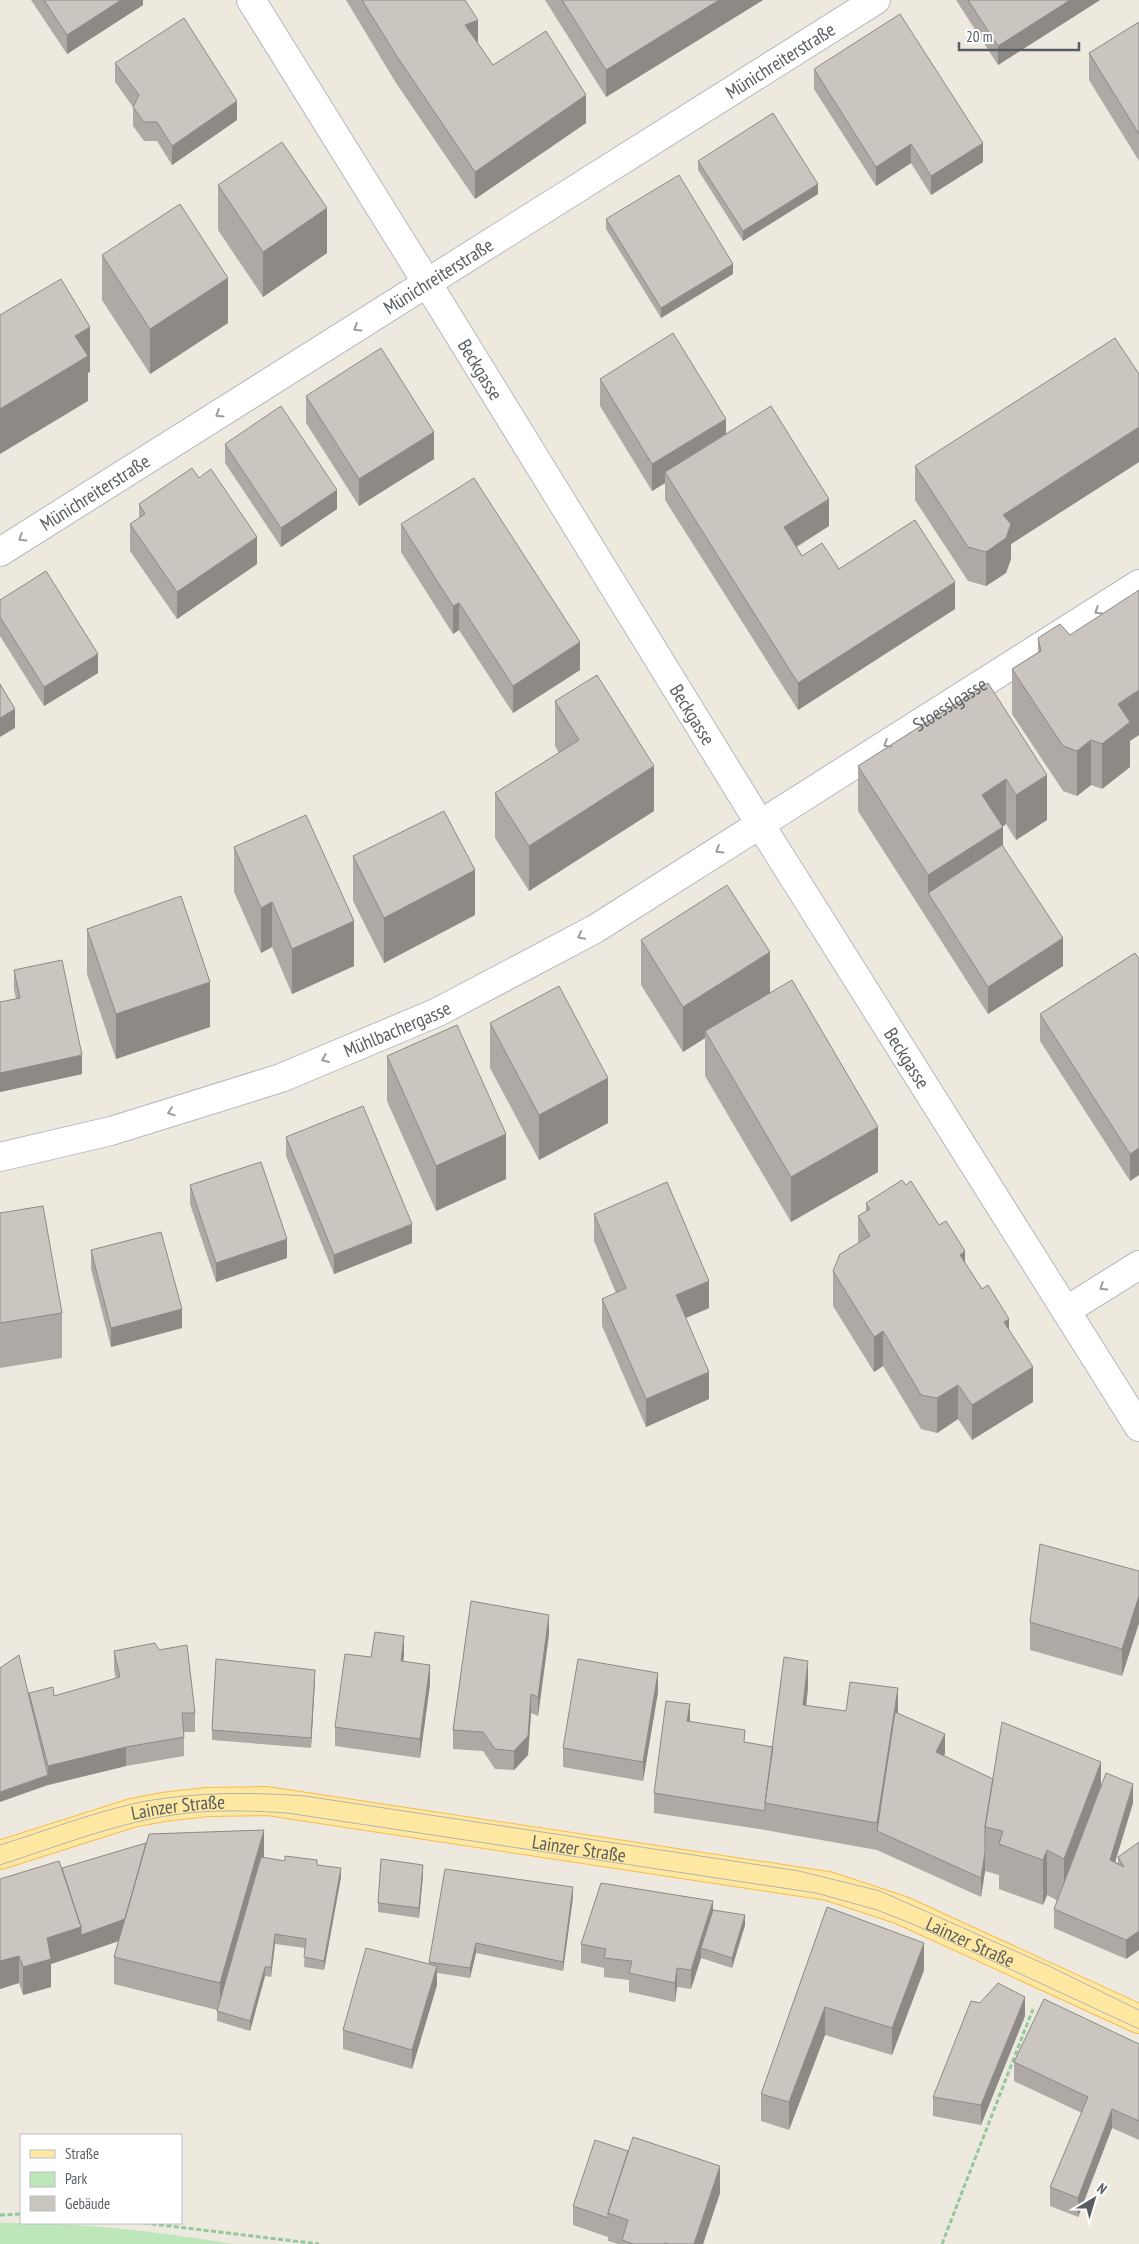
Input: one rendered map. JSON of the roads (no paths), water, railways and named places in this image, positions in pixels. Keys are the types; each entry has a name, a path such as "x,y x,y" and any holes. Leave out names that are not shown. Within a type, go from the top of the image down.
{"main road":[{"name":"Lainzer Straße","path":"0,1855 132,1813 207,1802 267,1801 828,1886 901,1910 1139,2019"}],"street":[{"name":"Beckgasse","path":"251,0 428,283 760,824 1067,1310 1139,1428"},
{"name":"Münichreiterstraße","path":"0,552 876,0"},
{"name":"Stoesslgasse","path":"760,824 1139,584"},
{"name":"Mühlbachergasse","path":"0,1157 111,1131 281,1078 438,1012 595,929 760,824"},
{"path":"1067,1310 1139,1265"}],"tram line":[{"path":"0,1845 90,1815 146,1801 225,1794 305,1796 799,1871 880,1891 1049,1966 1139,2010"},
{"path":"0,1865 98,1832 148,1819 221,1811 287,1813 816,1893 877,1910 915,1925 1139,2029"}]}
